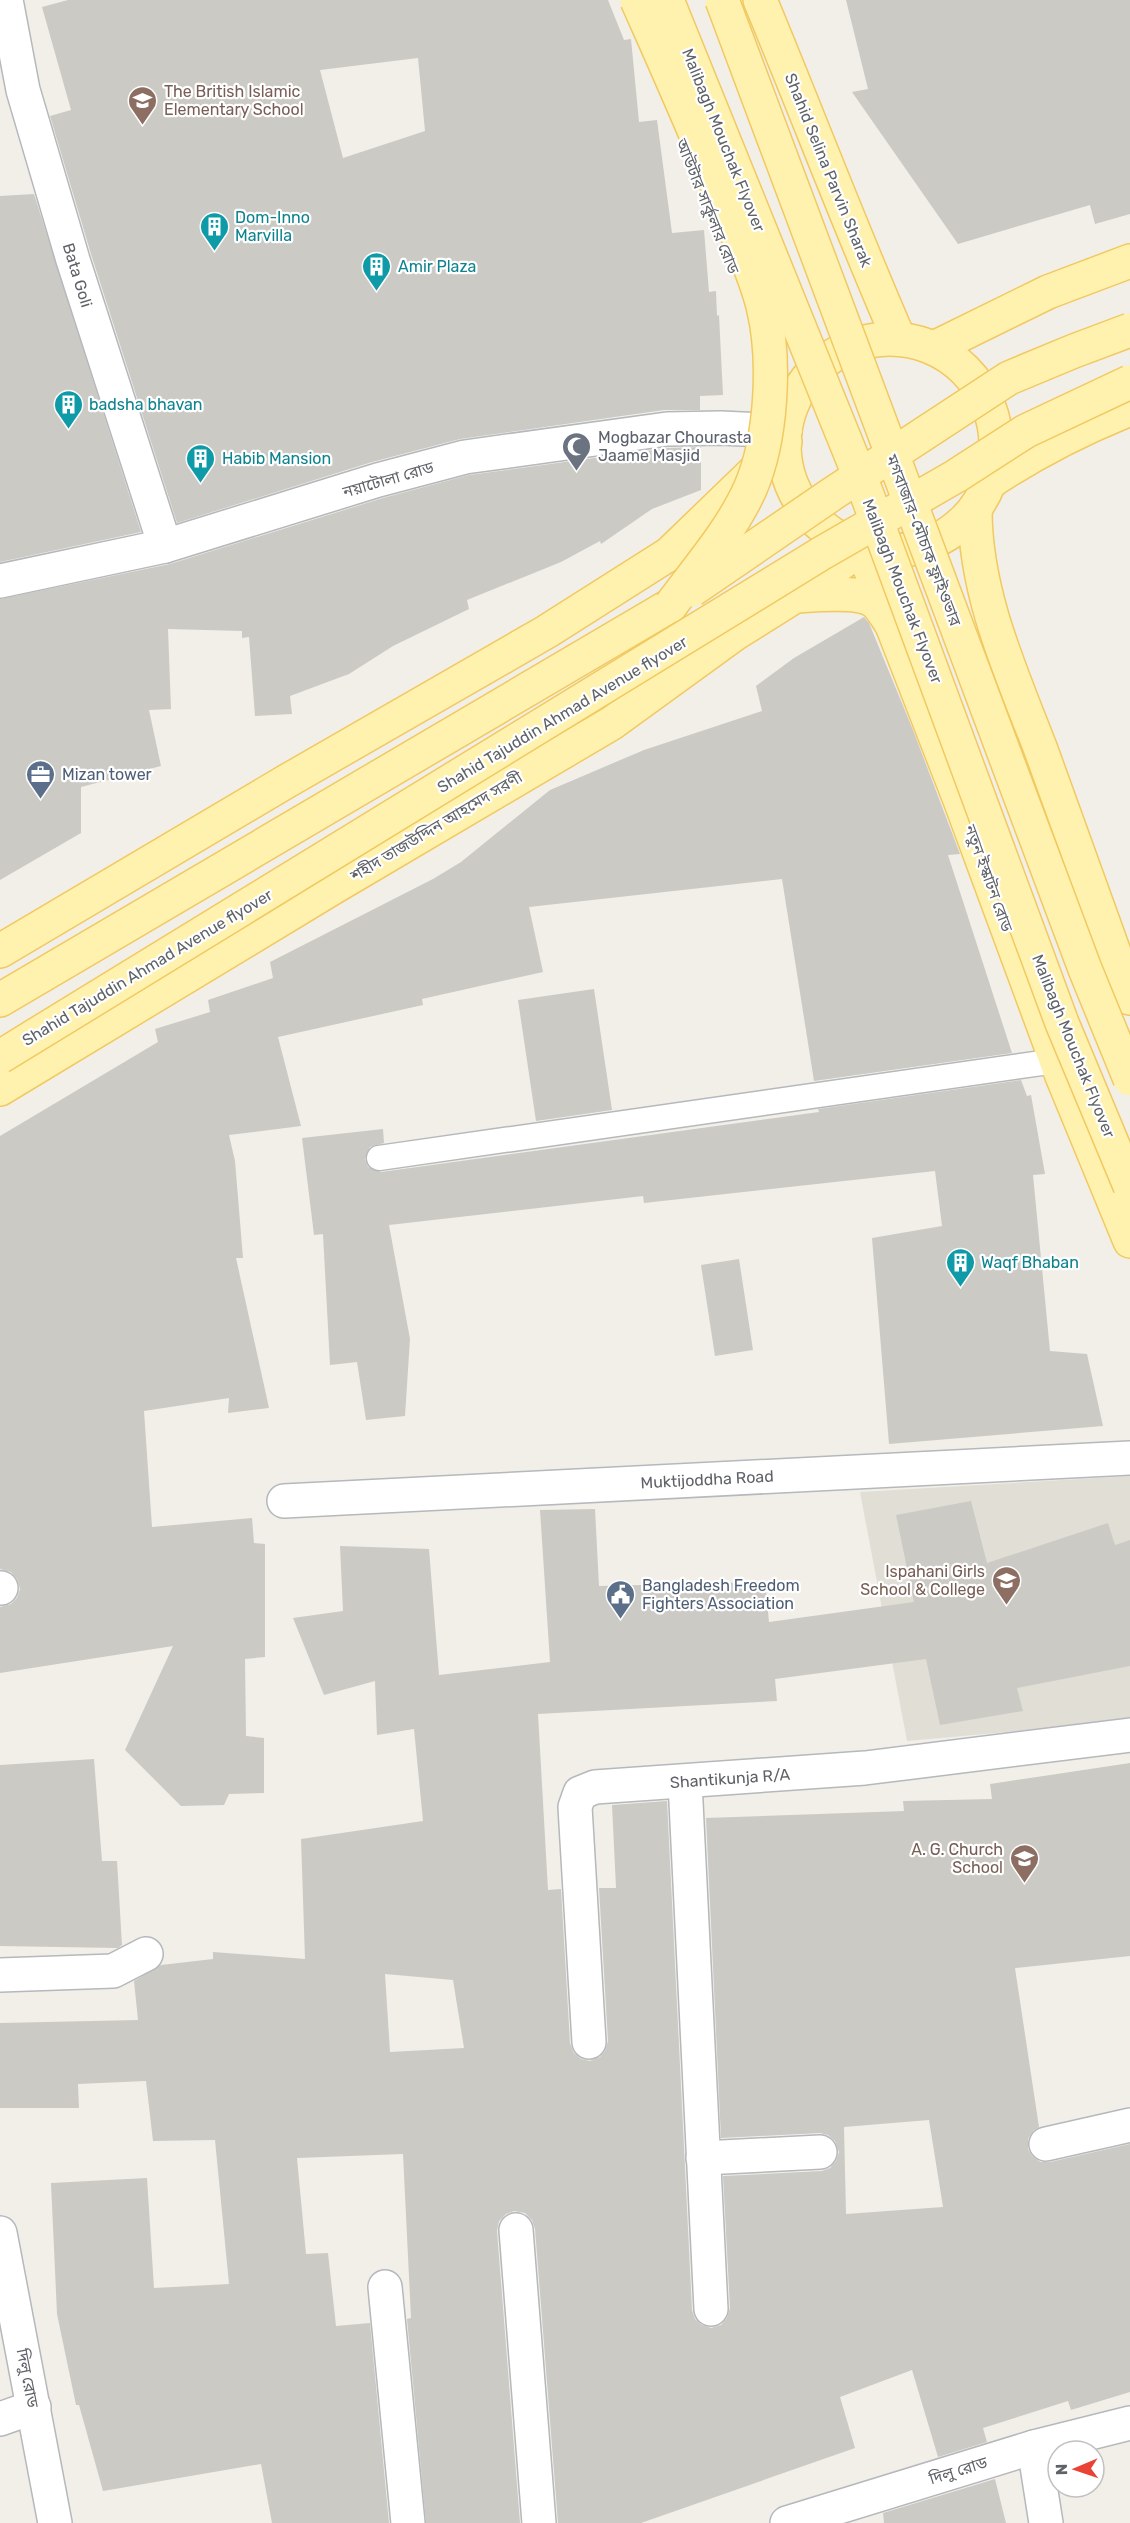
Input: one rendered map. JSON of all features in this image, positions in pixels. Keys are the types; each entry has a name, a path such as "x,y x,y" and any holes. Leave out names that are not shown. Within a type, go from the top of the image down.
{"main road":[{"name":"আউটার সার্কুলার রোড","path":"622,0 701,186 786,429"},
{"path":"637,0 697,133 754,278 764,307 769,363 768,423 764,448 751,487 737,516 671,604"},
{"name":"Malibagh Mouchak Flyover","path":"667,0 866,492 1062,1023 1130,1186"},
{"name":"মগবাজার-মৌচাক ফ্লাইওভার","path":"722,0 1085,969 1130,1079"},
{"name":"Shahid Selina Parvin Sharak","path":"760,0 899,339"},
{"path":"934,348 1048,292 1130,261"},
{"path":"0,1000 671,604 832,494 1009,378 1130,330"},
{"path":"1130,409 1082,428 1032,454 982,496 952,531 925,546 893,551 862,548 836,537 814,519 803,504 787,470 786,429 799,391 813,372 831,356 852,345 875,339 899,339 934,348 961,365 981,390 994,419 996,450 982,496 975,535 993,623 1092,888 1130,998"},
{"name":"Shahid Tajuddin Ahmad Avenue flyover","path":"0,1057 822,553 956,476 1026,432 1130,382"},
{"path":"0,951 287,781 546,632 669,554 786,429"},
{"name":"শহীদ তাজউদ্দিন আহমেদ সরণী","path":"0,1089 334,887 612,723 736,633 795,596 862,548"},
{"name":"নতুন ইস্কাটন রোড","path":"862,548 960,800 1056,1061 1130,1241"},
{"path":"795,596 827,594 853,596 875,602 891,623"}],"street":[{"name":"Bata Goli","path":"6,0 27,101 73,260 165,546"},
{"name":"নয়াটোলা রোড","path":"0,580 165,546 378,480 465,457 667,429 786,429"},
{"name":"Muktijoddha Road","path":"284,1501 1130,1458"},
{"name":"Shantikunja R/A","path":"589,2042 575,1807 580,1793 595,1787 865,1768 1130,1735"},
{"path":"685,1782 711,2309"},
{"path":"0,1975 113,1971 146,1954"},
{"path":"1046,2144 1130,2125"},
{"path":"703,2158 820,2152"},
{"path":"516,2230 539,2523"},
{"name":"দিলু রোড","path":"0,2233 55,2523"},
{"path":"385,2287 408,2523"},
{"path":"0,2419 34,2407"},
{"name":"দিলু রোড","path":"787,2523 1034,2447 1130,2423"},
{"path":"1034,2447 1046,2523"}],"lane":[{"path":"379,1158 1056,1061"}],"shaded area":[{"name":"Ispahani Girls School & College","path":"1130,1476 1130,1719 907,1741 860,1492"}],"building":[{"path":"68,0 608,0 624,40 631,39 639,122 657,120 672,233 704,230 709,292 716,291 717,316 719,315 723,395 700,396 700,410 664,410 460,439 372,462 177,523 91,254 50,116 71,110 42,7","holes":["418,58 425,131 343,158 320,70"]},
{"path":"846,0 1130,0 1130,214 1095,224 1090,205 958,244 852,92 868,89"},
{"path":"34,194 141,532 0,562 0,196"},
{"path":"701,447 701,490 652,509 601,544 600,541 561,562 467,600 469,609 393,646 349,674 290,696 292,714 255,716 249,637 242,638 242,631 168,629 171,709 149,710 161,766 81,787 81,833 0,880 0,599 170,564 383,498 469,475 668,448"},
{"path":"864,617 869,623 913,730 960,854 948,855 1012,1053 814,1081 782,879 529,907 543,972 422,999 423,1005 278,1037 301,1126 229,1135 235,1161 243,1258 236,1258 269,1408 228,1413 229,1398 144,1411 152,1527 252,1518 254,1543 265,1544 265,1657 245,1659 246,1736 264,1738 264,1793 229,1794 224,1805 181,1806 125,1750 173,1646 0,1673 0,1607 11,1604 17,1598 20,1589 17,1579 11,1572 0,1569 0,1136 158,1042 155,1029 210,1012 208,1000 273,978 270,962 433,879 461,862 550,790 644,750 762,711 756,686 794,658"},
{"path":"594,989 612,1110 536,1121 518,1000"},
{"path":"1021,1080 1027,1096 1031,1095 1045,1174 1033,1175 1050,1351 1087,1354 1103,1426 889,1444 872,1238 942,1226 935,1171 644,1203 643,1196 389,1225 410,1339 405,1416 366,1420 357,1362 330,1365 323,1234 314,1235 302,1138 383,1129 384,1143 370,1147 365,1159 368,1167 381,1172 819,1112 818,1109"},
{"path":"739,1259 753,1350 715,1356 701,1265"},
{"path":"971,1501 987,1563 1108,1523 1115,1545 1130,1540 1130,1666 1017,1688 1023,1711 940,1725 926,1659 775,1679 777,1701 538,1714 548,1890 561,1889 570,2043 574,2053 581,2059 590,2061 600,2057 608,2041 599,1888 616,1888 612,1805 667,1801 692,2310 695,2319 702,2325 711,2328 721,2325 727,2318 730,2308 723,2176 822,2171 830,2168 839,2152 835,2141 828,2135 820,2133 721,2138 706,1818 904,1811 903,1801 992,1799 990,1784 1130,1763 1130,1956 1015,1968 1039,2127 1028,2139 1028,2149 1032,2156 1040,2162 1050,2162 1130,2144 1130,2392 1071,2410 1068,2401 983,2428 987,2442 938,2457 912,2370 840,2397 855,2448 641,2523 558,2523 535,2229 532,2220 525,2213 514,2211 506,2214 499,2221 497,2231 520,2523 426,2523 407,2319 411,2318 403,2154 297,2158 306,2254 328,2253 336,2326 370,2323 389,2523 272,2523 261,2464 103,2491 79,2405 76,2405 57,2314 51,2183 147,2178 154,2288 229,2284 215,2140 153,2141 146,2081 78,2084 79,2108 0,2108 0,2023 138,2020 134,1981 161,1965 213,1959 213,1952 305,1959 301,1839 423,1821 414,1729 377,1735 375,1681 324,1695 293,1618 343,1611 340,1546 429,1549 439,1675 550,1662 540,1510 595,1509 599,1586 765,1582 769,1622 914,1602 896,1515","holes":["385,1974 453,1980 464,2048 390,2052","929,2120 943,2207 846,2214 844,2127"]},
{"path":"94,1759 102,1861 117,1861 122,1945 118,1948 0,1946 0,1765"},
{"path":"995,2479 1006,2523 884,2523 883,2513"}],"place":[{"name":"The British Islamic Elementary School","path":"143,126"},
{"name":"Dom-Inno Marvilla","path":"214,252"},
{"name":"Amir Plaza","path":"377,292"},
{"name":"badsha bhavan","path":"68,430"},
{"name":"Mogbazar Chourasta Jaame Masjid","path":"577,472"},
{"name":"Habib Mansion","path":"201,484"},
{"name":"Mizan tower","path":"41,800"},
{"name":"Waqf Bhaban","path":"960,1288"},
{"name":"Ispahani Girls School & College","path":"1006,1606"},
{"name":"Bangladesh Freedom Fighters Association","path":"621,1620"},
{"name":"A. G. Church School","path":"1024,1884"}]}
